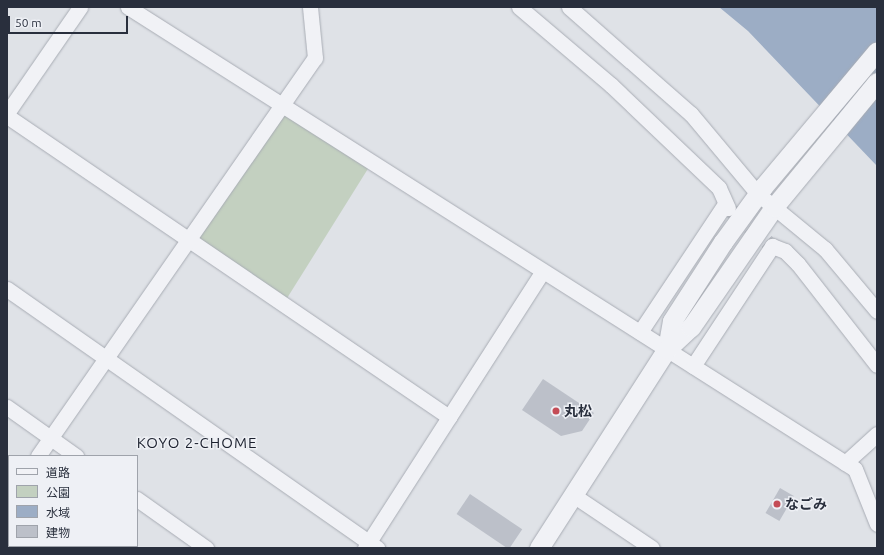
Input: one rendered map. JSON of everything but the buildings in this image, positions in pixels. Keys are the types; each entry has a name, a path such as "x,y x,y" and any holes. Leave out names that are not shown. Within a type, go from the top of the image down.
{"street":[{"path":"7,113 80,7"},
{"path":"128,7 542,272 640,332 855,469 877,524"},
{"path":"39,455 315,58 310,7"},
{"path":"519,7 611,85 719,188 727,206 640,332"},
{"path":"568,7 691,114 761,190 825,249 877,311"},
{"path":"667,349 672,321 723,242 761,190 877,51"},
{"path":"539,548 667,349 691,327 777,204 877,82"},
{"path":"7,116 449,417"},
{"path":"693,366 772,246 785,251 798,264 877,365"},
{"path":"7,289 370,546 449,417 542,272"},
{"path":"7,407 75,455"},
{"path":"844,463 877,434"},
{"path":"573,495 652,548"},
{"path":"138,500 206,548"}],"green space":[{"path":"281,106 372,163 286,300 195,243"}],"water":[{"path":"719,7 877,7 877,166 748,31"}],"tunnel":[{"path":"732,211 772,246"}],"place":[{"name":"丸松","path":"556,411"},
{"name":"なごみ","path":"777,504"}],"district":[{"name":"KOYO 2-CHOME","path":"197,443"}]}
